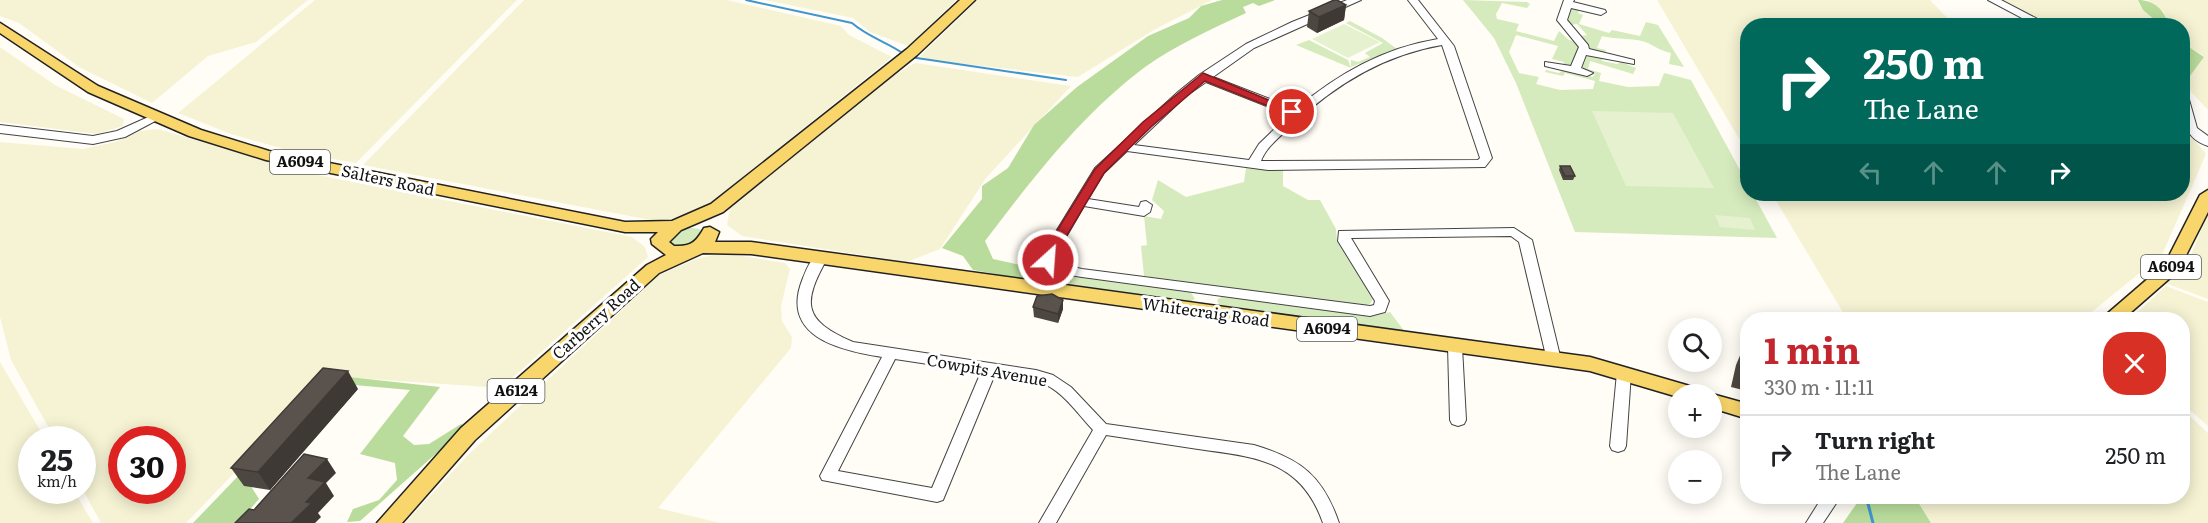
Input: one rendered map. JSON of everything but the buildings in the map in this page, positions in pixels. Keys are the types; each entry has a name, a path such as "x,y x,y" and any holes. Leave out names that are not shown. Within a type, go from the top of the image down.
{"main road":[{"path":"678,224 717,208 906,57 968,0"},
{"name":"Salters Road","path":"0,27 93,89 195,133 266,155 625,227 678,224"},
{"name":"A6094","path":"2119,312 2172,267 2208,195"},
{"path":"693,249 708,240 717,208"},
{"path":"678,224 698,223 709,230"},
{"name":"Carberry Road","path":"652,268 662,246 663,234 678,224"},
{"name":"Salters Road","path":"625,227 674,252 693,249"},
{"name":"A6094","path":"709,230 751,248"},
{"name":"A6094","path":"693,249 751,248 821,257"},
{"name":"Carberry Road","path":"388,523 468,434 652,268 693,249"},
{"name":"Whitecraig Road","path":"821,257 1203,312 1590,364 1668,386"},
{"path":"1722,404 1740,410"}],"street":[{"path":"1356,0 1272,35 1203,77 1123,147 1099,171 1048,255 1054,267 1377,311 1383,306 1382,301 1345,241 1344,234 1523,230 1554,360"},
{"path":"1123,147 1254,165 1481,164 1486,158 1445,41 1413,0"},
{"path":"1993,0 2030,18"},
{"path":"1575,70 1583,51 1583,43 1562,20 1568,2 1601,12"},
{"path":"1254,165 1258,153 1297,114 1341,80 1372,61 1416,46 1445,41"},
{"path":"1583,51 1630,62"},
{"path":"1550,64 1587,73"},
{"path":"1203,77 1297,114"},
{"path":"0,129 93,140 121,134 155,117"},
{"path":"2190,123 2192,130 2208,142"},
{"path":"1080,202 1144,212 1146,205"},
{"name":"Cowpits Avenue","path":"821,257 803,291 803,305 808,321 831,340 850,347 990,368 1052,380 1074,395 1102,429"},
{"path":"1203,312 1207,289"},
{"path":"1455,347 1458,420"},
{"path":"891,353 828,476 937,495 990,368"},
{"path":"1618,446 1624,373"},
{"path":"1047,523 1102,429 1254,451 1277,457 1293,466 1313,483 1326,504 1331,523"},
{"path":"1814,523 1827,504"}],"shaded area":[{"path":"0,0 308,0 256,42 208,56 152,103 79,67 19,23 0,16"},
{"path":"315,0 517,0 356,163 294,152 231,134 178,113"},
{"path":"524,0 727,0 841,26 849,35 892,57 704,208 661,222 363,165"},
{"path":"765,0 956,0 908,46 870,32 853,18"},
{"path":"978,0 1212,0 1152,31 1078,77 930,60 920,56"},
{"path":"1657,0 1930,0 1947,18 1740,18 1740,140"},
{"path":"2001,0 2138,0 2143,10 2152,18 2039,18"},
{"path":"2148,0 2208,0 2208,110 2190,90 2190,76 2204,56 2190,47 2190,18 2166,18 2164,12"},
{"path":"0,47 55,85 124,119 123,126 97,134 0,122"},
{"path":"915,63 1071,86 986,178 940,249 907,262 742,236 727,225 730,208 890,78"},
{"path":"158,129 308,173 632,237 645,247 648,257 501,388 328,376 186,523 101,523 91,504 96,504 96,426 48,426 11,360 0,317 0,142 83,149 115,142 140,131"},
{"path":"2190,135 2206,154 2190,191"},
{"path":"1776,201 2186,201 2162,255 2092,312 1843,312"},
{"path":"2208,214 2208,299 2165,283 2187,264"},
{"path":"723,253 785,263 790,269 781,306 782,321 792,337 791,348 658,508 720,523 405,523 467,456 659,275 696,259"},
{"path":"2166,286 2208,302 2208,426 2190,410 2190,312 2138,312"},
{"path":"0,362 37,426 18,426 18,504 82,504 93,523 0,523"},
{"path":"2190,416 2208,433 2208,523 1931,523 1920,504 2190,504"}],"green space":[{"path":"1222,0 1275,0 1259,6 1253,3 1243,7 1246,13 1169,52 1145,67 1122,86 1059,148 985,241 993,259 1072,276 1071,282 1035,281 973,270 963,256 942,248 982,199 982,186 1008,168 1034,125 1077,87 1148,36 1189,18 1201,6"},
{"path":"1463,0 1527,2 1530,4 1527,8 1502,3 1496,14 1497,19 1519,24 1516,31 1554,41 1559,31 1569,40 1579,43 1580,47 1572,67 1563,66 1564,62 1552,59 1558,46 1516,35 1509,52 1519,73 1539,77 1536,84 1560,90 1593,89 1595,81 1565,73 1563,76 1545,72 1546,70 1559,73 1563,70 1593,77 1595,74 1580,67 1587,55 1603,58 1602,61 1617,64 1621,62 1636,68 1633,74 1590,61 1588,69 1601,73 1599,81 1628,87 1659,86 1664,73 1691,80 1740,170 1740,201 1757,201 1777,238 1575,232 1516,83 1494,38"},
{"path":"2138,0 2154,4 2165,18 2152,18 2143,10"},
{"path":"1571,8 1579,9 1578,13 1583,15 1579,24 1609,33 1612,30 1640,36 1646,22 1658,25 1684,67 1669,64 1671,53 1639,40 1602,36 1597,48 1606,50 1605,53 1590,50 1581,36 1587,35 1577,24 1570,25 1567,21"},
{"path":"1350,21 1397,49 1351,67 1351,60 1358,62 1370,57 1365,53 1383,43 1346,23"},
{"path":"1344,24 1380,42 1348,58 1312,39"},
{"path":"1309,40 1348,60 1351,68 1296,45"},
{"path":"2190,48 2204,57 2190,76"},
{"path":"1592,111 1673,113 1714,188 1626,186"},
{"path":"1246,168 1283,170 1283,186 1308,200 1320,200 1336,229 1337,241 1373,299 1370,304 1362,306 1144,276 1141,246 1147,245 1144,216 1161,219 1164,211 1152,200 1158,180 1186,197 1244,182"},
{"path":"1715,215 1750,218 1755,230 1720,227"},
{"path":"684,227 700,229 701,239 684,246 672,245 668,241"},
{"path":"1044,264 1054,272 1190,291 1195,299 1188,303 1029,279"},
{"path":"1224,295 1374,316 1390,312 1405,332 1220,306 1217,300"},
{"path":"331,375 440,387 403,436 414,445 429,444 461,424 466,427 360,521 347,522 353,509 379,500 397,480 395,463 360,454 410,390 332,383"},
{"path":"242,472 259,499 238,523 193,523"},
{"path":"1856,504 1919,504 1931,523 1843,523"}],"waterway":[{"path":"746,0 852,23 904,54"},
{"path":"910,57 1066,80"},
{"path":"1868,504 1873,523"}],"route":[{"path":"1048,260 1048,255 1099,171 1147,124 1203,77 1292,112"}]}
